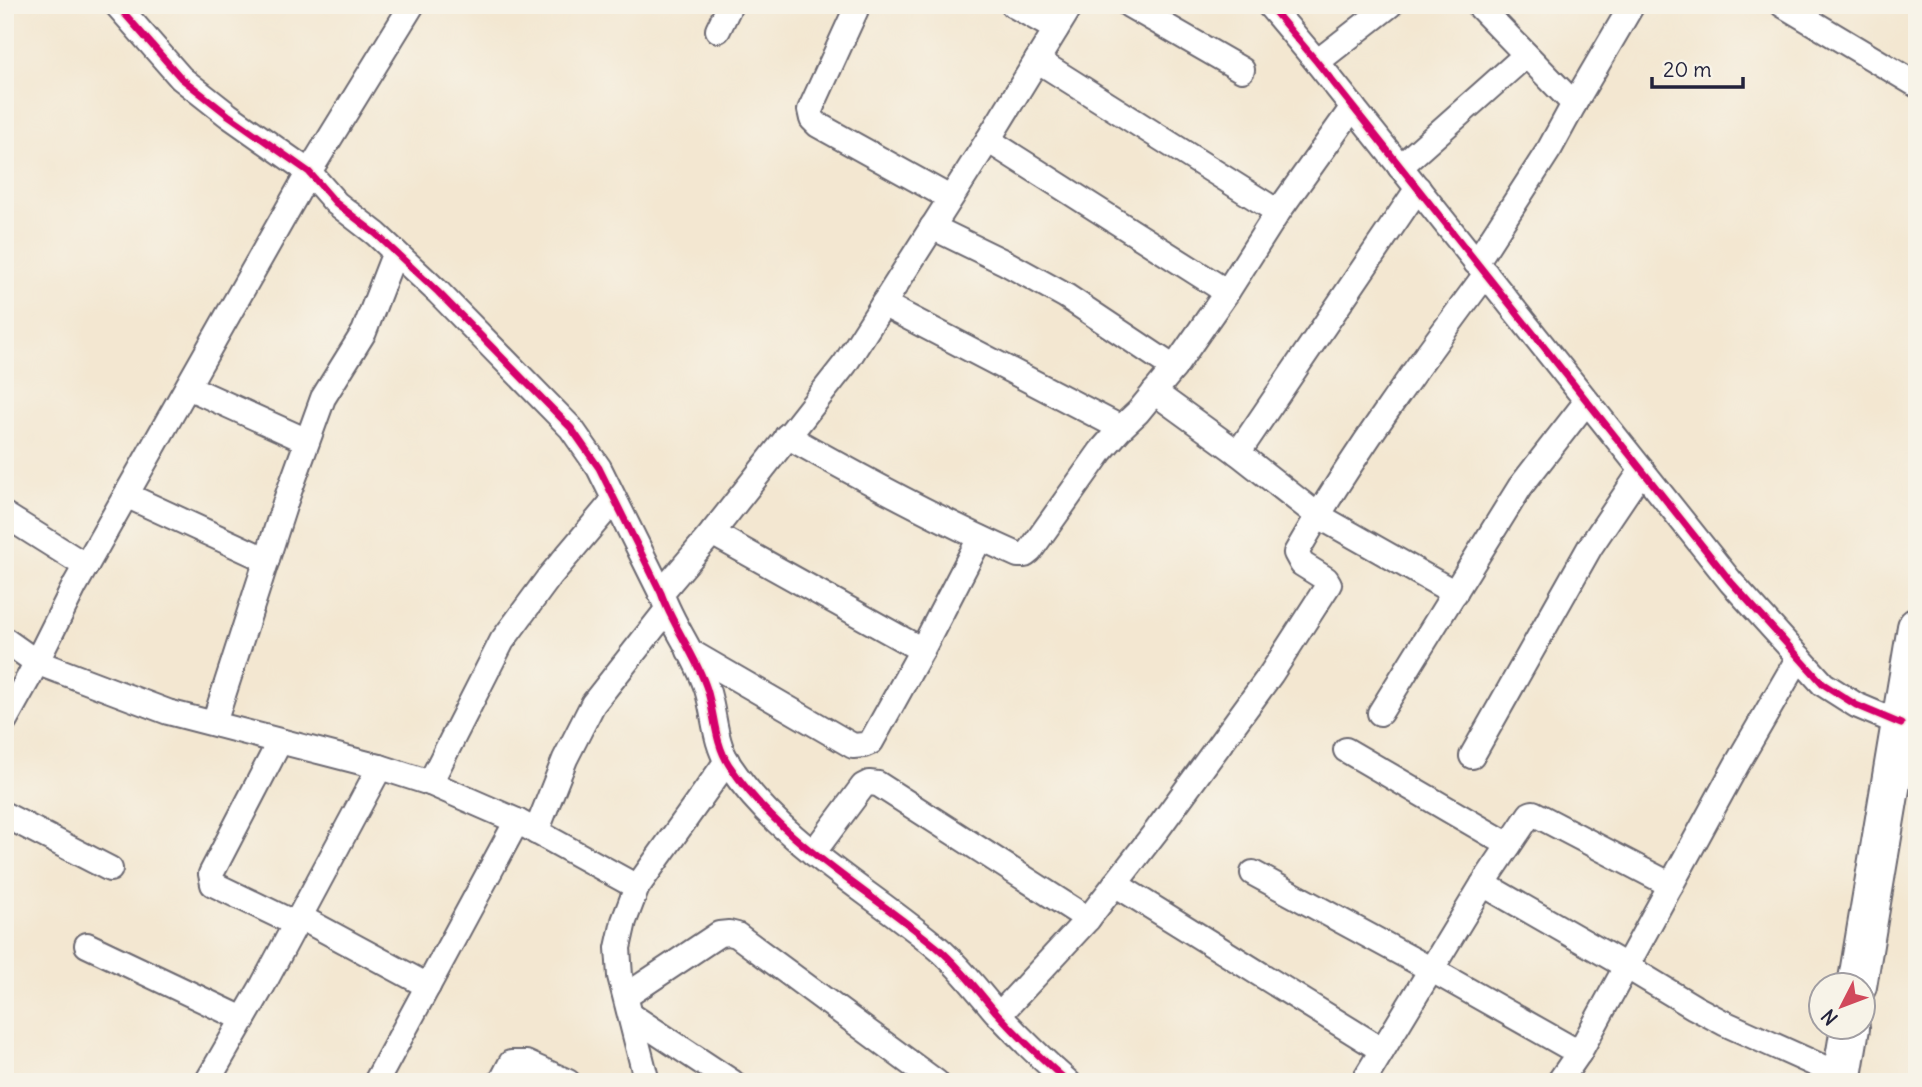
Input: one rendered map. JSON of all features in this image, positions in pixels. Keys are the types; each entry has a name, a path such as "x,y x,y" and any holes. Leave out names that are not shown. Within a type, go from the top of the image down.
{"main road":[{"path":"1859,972 1917,626"},
{"path":"1841,1079 1847,1042"}],"street":[{"path":"117,5 181,78 309,172 336,203 376,234 438,292 571,428 599,468 707,689 718,739 727,761 747,790 768,813 813,853 952,961 1033,1052 1068,1082"},
{"path":"5,720 86,566 309,172 412,5"},
{"path":"718,30 730,5"},
{"path":"858,5 810,110 813,119 818,125 950,198"},
{"path":"1013,5 1056,29"},
{"path":"376,1082 428,986 527,827 593,704 712,533 845,364 1071,5"},
{"path":"1129,5 1242,70"},
{"path":"1269,5 1731,582 1823,684 1856,705 1900,724"},
{"path":"1317,62 1390,5"},
{"path":"1478,5 1574,104"},
{"path":"999,1015 1088,919 1115,884 1271,674 1329,584 1326,579 1302,564 1296,553 1317,515 1481,268 1632,5"},
{"path":"1783,5 1917,85"},
{"path":"1400,167 1526,55"},
{"path":"1037,60 1278,212"},
{"path":"787,436 880,488 981,538 1018,555 1025,555 1101,451 1174,368 1278,212 1353,107"},
{"path":"988,139 1227,292"},
{"path":"1238,453 1418,188"},
{"path":"932,227 1066,296 1174,368"},
{"path":"214,723 323,398 364,332 395,252"},
{"path":"883,304 1121,428"},
{"path":"188,387 307,442"},
{"path":"1154,392 1317,515 1455,593"},
{"path":"1380,713 1520,488 1587,401"},
{"path":"1472,756 1590,547 1642,470"},
{"path":"126,495 267,560"},
{"path":"430,783 502,641 550,576 614,500"},
{"path":"5,515 86,566"},
{"path":"712,533 922,650"},
{"path":"688,651 853,746 864,745 871,742 981,538"},
{"path":"5,640 36,662 167,712 380,767 430,783 527,827 637,887"},
{"path":"1559,1082 1579,1053 1799,657"},
{"path":"279,741 211,874 214,884 298,920 428,986"},
{"path":"1346,750 1509,845"},
{"path":"648,1082 620,976 618,948 624,921 637,887 727,761"},
{"path":"207,1082 380,767"},
{"path":"813,853 863,786 869,783 878,784 1088,919"},
{"path":"1363,1082 1483,884 1527,817 1533,813 1671,885"},
{"path":"5,815 110,869"},
{"path":"1253,873 1579,1053"},
{"path":"1115,884 1382,1050"},
{"path":"1483,884 1694,1007 1841,1079"},
{"path":"629,1006 719,934 729,933 737,935 936,1082"},
{"path":"87,945 243,1019"},
{"path":"629,1006 732,1082"},
{"path":"501,1082 511,1063 518,1062 568,1082"}],"cycle path":[{"path":"117,5 181,78 309,172 336,203 376,234 438,292 571,428 599,468 697,664 710,698 724,756 750,793 800,842 947,956 1013,1030 1068,1082"},
{"path":"1269,5 1731,582 1823,684 1856,705 1901,724"}]}
